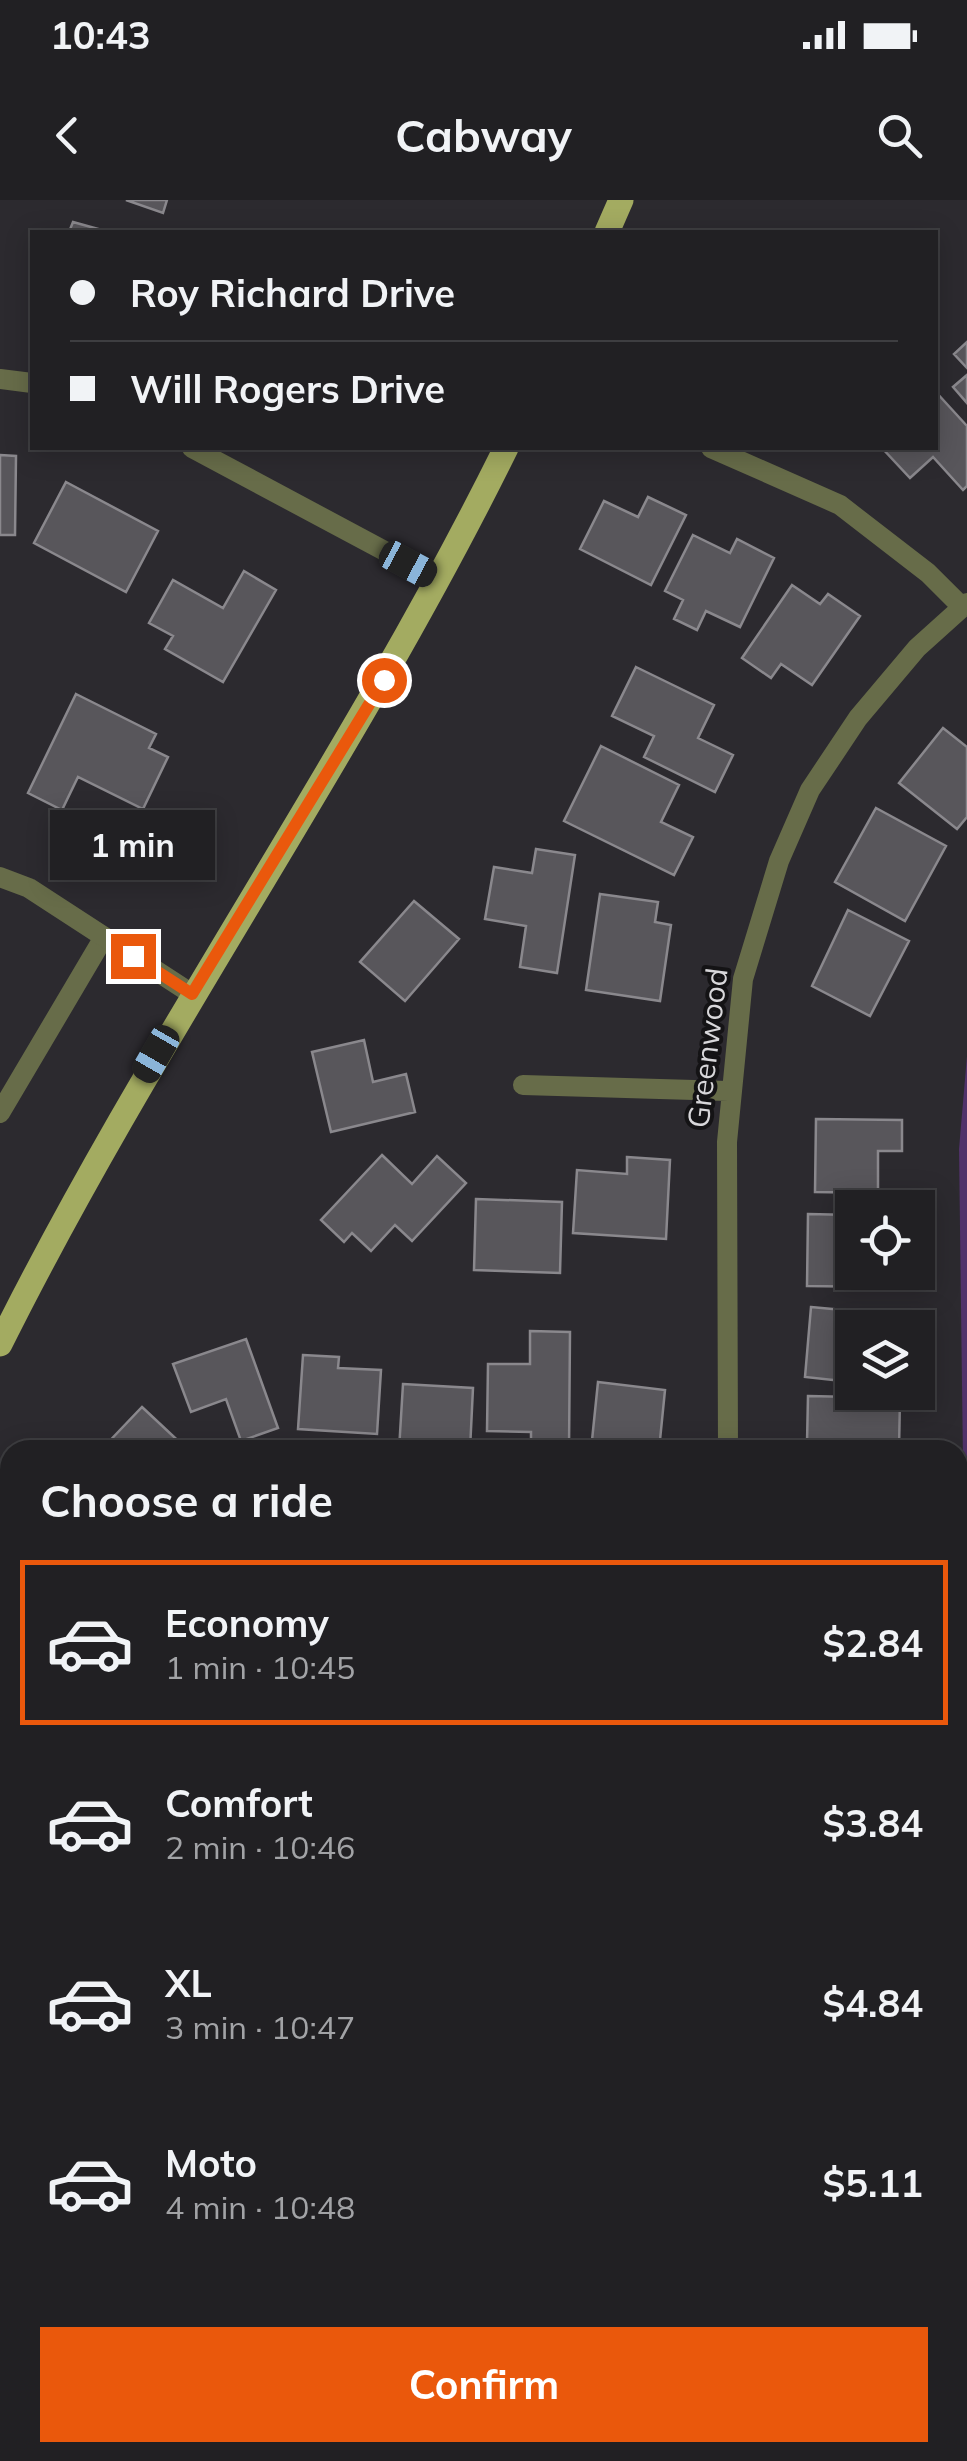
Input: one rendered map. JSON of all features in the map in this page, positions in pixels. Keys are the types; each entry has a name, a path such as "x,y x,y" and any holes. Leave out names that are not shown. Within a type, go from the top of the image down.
{"main road":[{"path":"607,230 621,200"},
{"path":"0,1344 104,1144 365,713 505,450"}],"street":[{"path":"0,379 30,383"},
{"path":"196,450 439,580"},
{"path":"716,450 840,505 964,605"},
{"name":"Greenwood","path":"728,1440 728,1091 742,979 779,861 810,790 858,718 917,648 964,605"},
{"path":"0,877 29,888 192,994"},
{"path":"0,1113 104,937"},
{"path":"523,1086 728,1091"}],"shaded area":[{"path":"967,1056 967,1440 963,1440 959,1149"}],"building":[{"path":"126,200 167,200 163,213"},
{"path":"73,222 102,230 70,230"},
{"path":"967,342 967,368 954,354"},
{"path":"967,375 967,403 953,387"},
{"path":"938,394 967,426 967,486 963,490 933,457 910,478 884,450 938,450"},
{"path":"0,455 16,456 15,535 0,535"},
{"path":"66,482 158,531 126,592 34,543"},
{"path":"648,497 686,515 651,585 580,549 604,501 638,517"},
{"path":"693,535 730,553 737,539 774,558 740,627 706,611 697,630 674,619 683,600 665,591"},
{"path":"244,571 276,590 223,682 165,649 173,636 149,623 173,580 223,608"},
{"path":"792,585 820,604 828,594 860,616 812,685 781,664 771,678 742,658"},
{"path":"636,667 714,705 698,738 733,755 715,792 644,757 654,736 612,716"},
{"path":"76,694 156,734 149,748 168,757 143,809 78,777 62,810 28,793"},
{"path":"943,728 967,747 967,817 957,829 899,783"},
{"path":"601,746 679,785 661,822 693,837 674,875 564,821"},
{"path":"876,808 946,846 905,921 835,882"},
{"path":"536,849 575,855 557,973 520,967 526,926 485,919 494,867 532,873"},
{"path":"600,894 658,902 655,922 671,925 660,1001 586,990"},
{"path":"414,901 459,939 405,1001 360,962"},
{"path":"848,910 909,941 870,1016 812,986"},
{"path":"364,1040 373,1082 406,1074 415,1112 331,1132 312,1052"},
{"path":"816,1119 902,1120 902,1151 878,1151 878,1190 815,1192"},
{"path":"382,1155 412,1184 437,1156 466,1183 412,1241 395,1225 371,1251 352,1233 344,1242 321,1220"},
{"path":"627,1157 670,1160 666,1239 573,1233 577,1170 627,1174"},
{"path":"476,1199 562,1202 560,1273 474,1270"},
{"path":"808,1214 835,1215 835,1286 807,1286"},
{"path":"811,1307 843,1310 835,1310 835,1380 805,1377"},
{"path":"530,1331 570,1332 569,1440 531,1440 531,1432 487,1431 488,1364 530,1364"},
{"path":"246,1339 278,1428 241,1440 226,1399 191,1412 173,1364"},
{"path":"303,1355 339,1357 338,1368 381,1370 377,1434 298,1429"},
{"path":"598,1382 665,1390 660,1440 592,1440"},
{"path":"403,1384 473,1388 470,1440 400,1440"},
{"path":"808,1396 835,1397 835,1410 900,1410 899,1440 807,1440"},
{"path":"142,1407 177,1440 111,1440"}],"route":[{"path":"133,956 192,994 384,680"}]}
